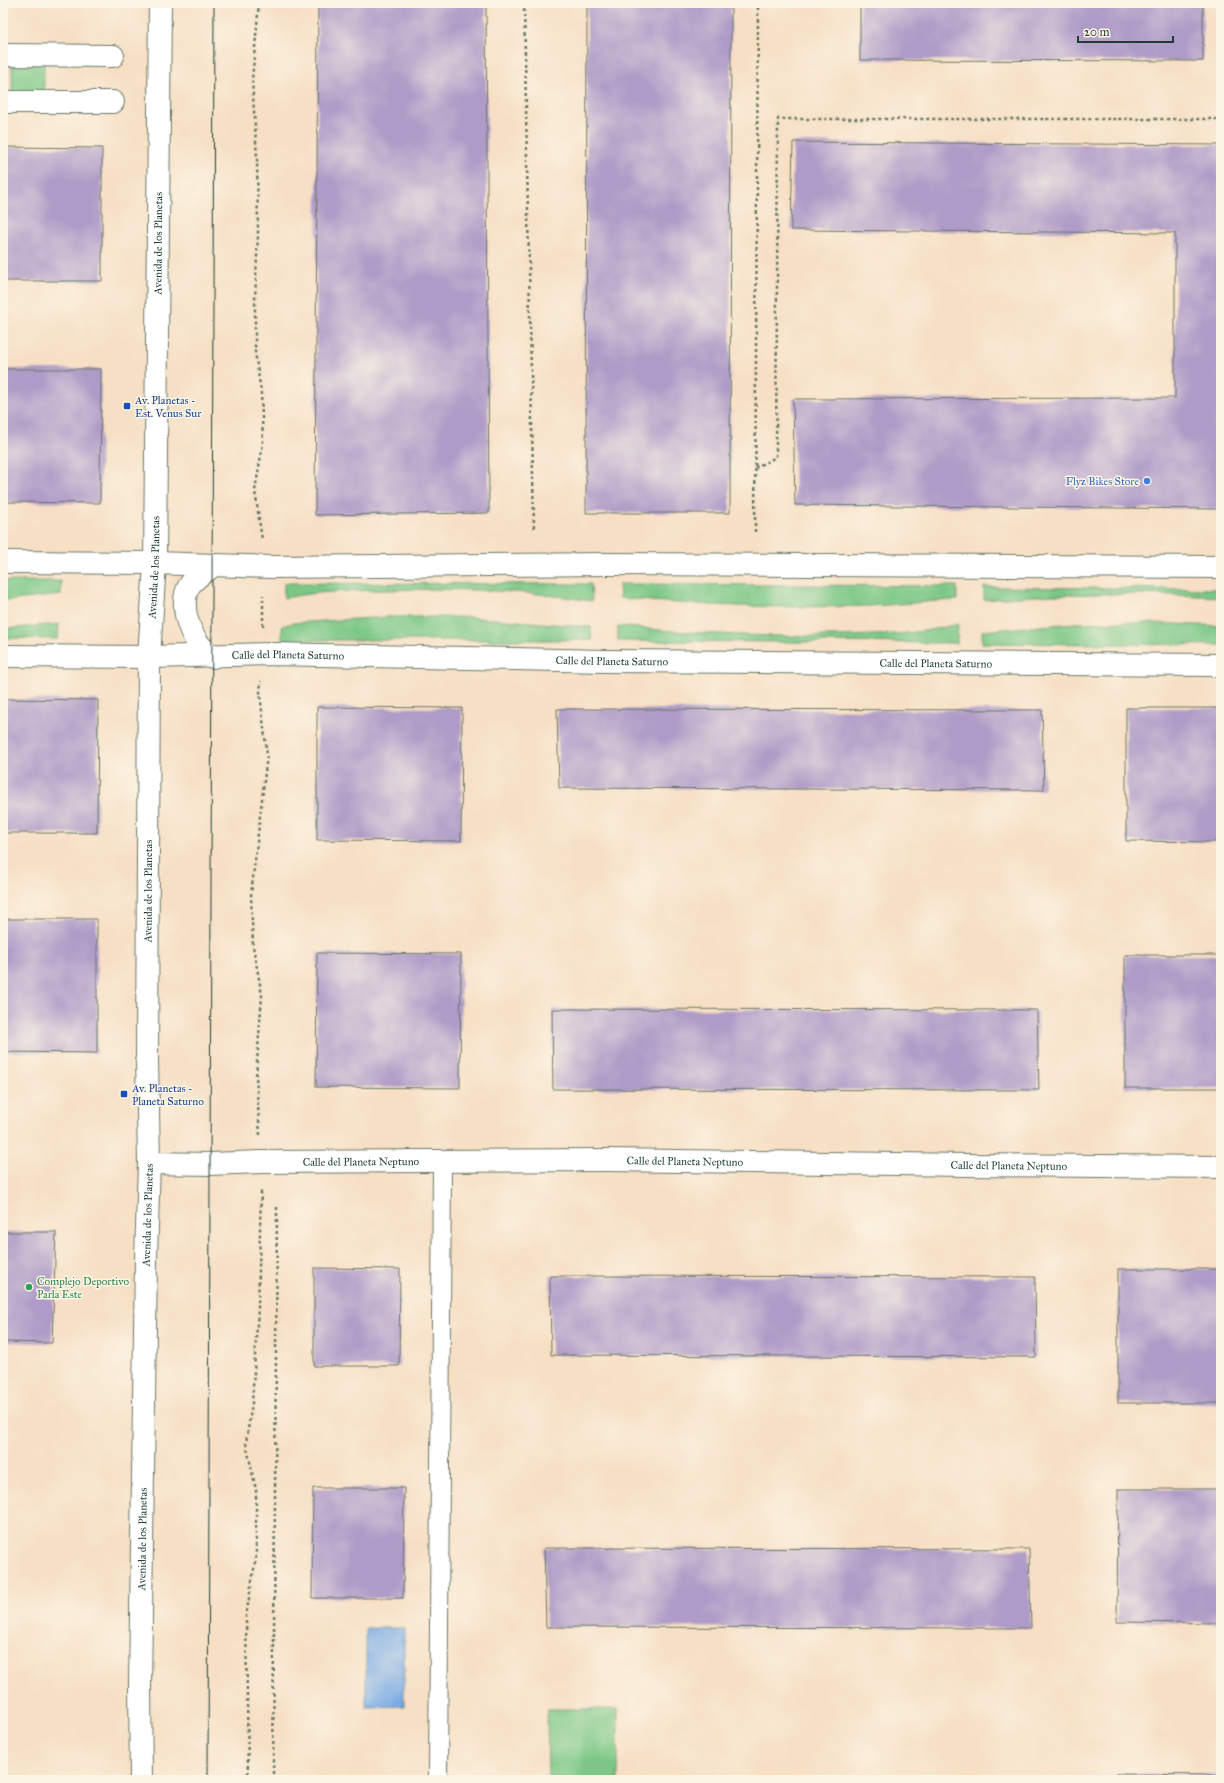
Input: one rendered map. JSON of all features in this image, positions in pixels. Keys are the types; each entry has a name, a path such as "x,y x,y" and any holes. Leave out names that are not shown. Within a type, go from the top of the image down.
{"street":[{"name":"Avenida de los Planetas","path":"141,1780 140,1687 142,1528 149,1163 147,1058 149,658 155,563 160,3"},
{"path":"3,55 113,56"},
{"path":"3,102 113,102"},
{"path":"3,562 155,563 213,566 621,564 1221,567"},
{"path":"213,566 197,578 188,588 185,603 185,614 199,645 213,657"},
{"name":"Calle del Planeta Saturno","path":"3,656 149,658 213,657 263,654 605,662 1221,665"},
{"name":"Calle del Planeta Neptuno","path":"149,1163 210,1164 262,1162 607,1160 966,1166 1221,1167"}],"lane":[{"path":"438,1780 442,1161"}],"path":[{"path":"248,1780 246,1616 256,1557 256,1490 246,1443 252,1403 258,1309 262,1162 256,1076 262,995 253,946 251,895 267,755 260,693 263,654 263,566 261,532 255,491 263,444 262,392 254,352 258,234 258,165 252,80 259,3"},
{"path":"524,3 534,529"},
{"path":"755,532 758,3"},
{"path":"755,468 776,457 778,119 1221,119"},
{"path":"273,1780 277,1207"}],"green space":[{"path":"12,63 44,63 44,94 12,94"},
{"path":"3,581 61,581 61,595 3,601"},
{"path":"284,583 591,584 592,601 541,594 438,589 335,592 284,598"},
{"path":"619,584 957,586 957,600 869,606 775,607 713,605 620,598"},
{"path":"984,587 1221,589 1221,597 1072,594 984,600"},
{"path":"387,617 467,617 591,627 592,640 282,640 282,626 293,623"},
{"path":"1130,622 1221,626 1221,645 982,643 982,631 1075,623"},
{"path":"59,624 58,639 3,638 3,629"},
{"path":"958,624 957,643 618,641 618,626 700,633 809,636 898,634 943,628"},
{"path":"547,1709 618,1709 618,1780 548,1780"}],"water":[{"path":"366,1628 404,1628 404,1706 366,1707"}],"building":[{"path":"318,3 486,3 489,513 315,515"},
{"path":"587,3 731,3 730,513 586,513"},
{"path":"860,3 1203,3 1203,61 860,60"},
{"path":"793,142 1221,145 1221,509 795,505 793,399 1175,398 1175,233 791,230"},
{"path":"3,147 102,148 102,281 3,281"},
{"path":"3,369 101,369 100,503 3,502"},
{"path":"3,699 98,700 97,833 3,833"},
{"path":"317,707 462,708 461,841 317,840"},
{"path":"1126,708 1221,708 1221,842 1126,841"},
{"path":"557,709 1042,710 1044,790 559,788"},
{"path":"3,919 97,919 97,1053 3,1052"},
{"path":"317,953 461,954 460,1088 316,1087"},
{"path":"1125,955 1221,955 1221,1088 1125,1088"},
{"path":"552,1009 1037,1010 1039,1090 553,1089"},
{"name":"Complejo Deportivo Parla Este","path":"3,1232 56,1232 52,1343 3,1342"},
{"path":"314,1268 400,1269 399,1366 314,1366"},
{"path":"1118,1269 1221,1269 1221,1403 1118,1403"},
{"path":"550,1276 1035,1277 1036,1357 551,1355"},
{"path":"313,1488 404,1488 403,1598 312,1598"},
{"path":"1118,1489 1221,1489 1221,1623 1117,1622"},
{"path":"544,1548 1029,1549 1031,1628 546,1627"},
{"path":"1116,1774 1221,1775 1221,1780 1116,1780"}],"tram line":[{"path":"208,1780 214,3"}],"place":[{"name":"Av. Planetas - Est. Venus Sur","path":"127,406"},
{"name":"Flyz Bikes Store","path":"1147,481"},
{"name":"Av. Planetas - Planeta Saturno","path":"124,1094"},
{"name":"Complejo Deportivo Parla Este","path":"29,1287"}]}
